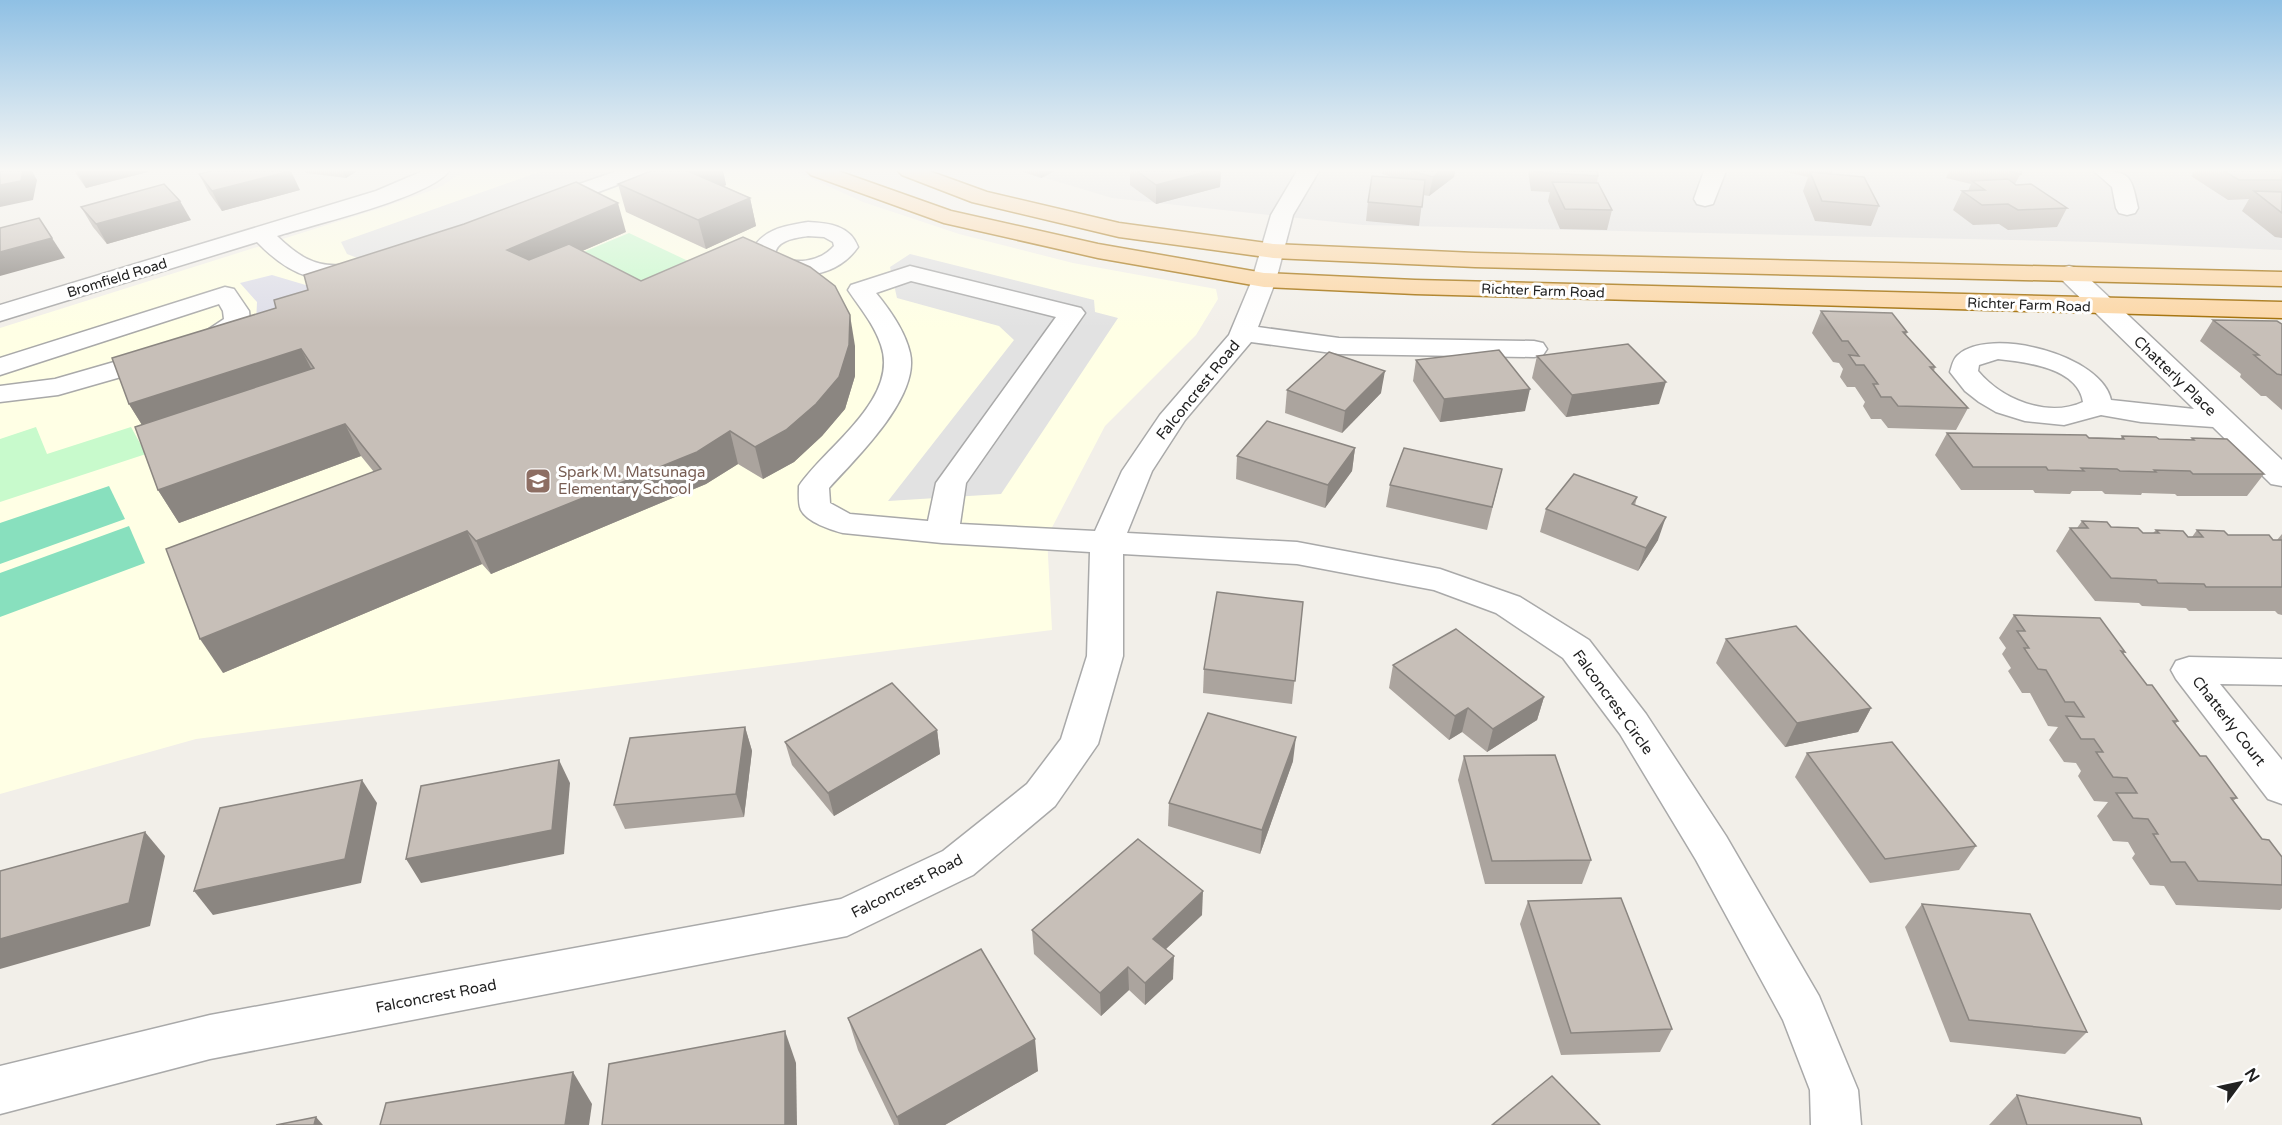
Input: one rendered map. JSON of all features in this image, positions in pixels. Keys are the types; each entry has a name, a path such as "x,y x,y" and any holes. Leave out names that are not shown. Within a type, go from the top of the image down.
{"main road":[{"name":"Richter Farm Road","path":"977,224 1098,251 1268,265 1427,288 2282,310"},
{"name":"Richter Farm Road","path":"1092,224 1268,265 1474,260 2282,279"}],"street":[{"name":"Bromfield Road","path":"0,313 296,224"},
{"name":"Falconcrest Road","path":"0,1090 210,1037 847,917 958,863 1041,795 1079,744 1106,656 1107,541 1137,471 1174,415 1243,333 1268,265 1280,224"},
{"path":"262,234 294,266 315,272 337,274 376,265"},
{"path":"804,267 870,301"},
{"path":"870,301 860,290 910,273 1072,313 951,483 942,533"},
{"name":"Chatterly Place","path":"2069,273 2282,477"},
{"path":"0,367 225,294 236,311 237,321 224,334 202,345 58,387 0,394"},
{"name":"Falconcrest Circle","path":"870,301 879,312 898,361 891,389 871,423 814,486 815,508 843,523 942,533 1297,553 1440,580 1508,605 1576,649 1633,724 1712,848 1803,1011 1834,1090 1836,1125"},
{"path":"1243,333 1339,346 1534,350"},
{"path":"2098,406 2141,413 2219,418"},
{"name":"Chatterly Court","path":"2282,672 2190,670 2282,788"}],"shaded area":[{"name":"Spark M. Matsunaga Elementary School","path":"332,224 928,224 959,234 1073,263 1216,289 1218,299 1196,335 1105,426 1047,537 1052,630 196,739 0,794 0,328"},
{"path":"393,224 521,224 394,272 347,254 341,242"},
{"path":"1349,224 2282,224 2282,250 2094,242"},
{"path":"910,254 1094,300 1095,312 1118,318 1001,494 888,501 1014,340 999,326 897,298 890,267"},
{"path":"272,275 309,286 384,279 256,324 257,302 240,283"}],"green space":[{"path":"629,233 724,278 649,311 538,271"},
{"path":"36,427 47,454 131,427 146,454 0,502 0,439"},
{"path":"109,486 125,519 0,564 0,523"},
{"path":"129,526 145,563 0,617 0,573"}],"building":[{"path":"18,224 43,224 52,238 0,252 0,228"},
{"path":"464,224 570,224 507,250 529,260 569,244 641,281 743,237 810,267 835,286 850,315 849,345 839,377 816,404 786,430 755,447 730,431 697,452 476,541 467,531 200,639 166,549 381,469 345,424 158,490 135,427 314,368 301,349 129,404 112,358 276,308 274,300 308,290 304,275"},
{"path":"1821,311 1892,313 1907,332 1903,332 1935,367 1930,367 1968,408 1898,406 1891,397 1881,397 1873,384 1878,384 1864,365 1856,365 1849,355 1859,356 1848,341 1842,341"},
{"path":"2213,320 2277,321 2282,324 2282,375 2277,374 2254,355 2259,355"},
{"path":"1628,344 1666,382 1572,395 1537,356"},
{"path":"1499,350 1530,389 1444,399 1416,360"},
{"path":"1329,352 1385,371 1345,411 1287,390"},
{"path":"1267,421 1355,448 1328,485 1237,456"},
{"path":"1947,433 2086,435 2089,438 2124,439 2122,436 2194,440 2192,438 2227,439 2264,474 1973,467"},
{"path":"1404,448 1502,469 1492,507 1390,485"},
{"path":"1574,474 1637,497 1632,504 1666,517 1646,548 1546,509"},
{"path":"2082,521 2107,522 2111,527 2138,528 2143,533 2159,533 2156,530 2183,531 2188,537 2203,537 2197,530 2224,531 2228,535 2269,535 2273,540 2282,540 2282,587 2206,587 2204,584 2158,583 2156,580 2111,578 2070,528 2088,528"},
{"path":"1217,592 1303,602 1295,681 1204,669"},
{"path":"2014,615 2100,618 2125,652 2121,651 2147,685 2152,685 2178,721 2173,721 2200,756 2206,756 2237,798 2231,798 2262,839 2269,840 2282,857 2282,885 2198,881 2185,862 2171,862 2153,834 2158,834 2148,819 2133,818 2116,793 2137,793 2127,778 2113,777 2096,752 2103,752 2094,739 2081,739 2066,716 2084,717 2074,702 2065,702 2046,670 2038,669 2024,648 2029,648 2017,631 2025,631"},
{"path":"1796,626 1871,708 1797,723 1726,639"},
{"path":"1456,629 1544,697 1493,729 1468,708 1455,716 1393,665"},
{"path":"892,683 937,730 828,793 785,742"},
{"path":"1208,713 1296,737 1262,830 1169,803"},
{"path":"745,727 736,794 614,805 630,738"},
{"path":"1892,742 1976,846 1885,859 1807,753"},
{"path":"1555,755 1591,860 1492,861 1464,756"},
{"path":"559,760 552,830 406,859 421,786"},
{"path":"362,780 345,859 194,891 220,808"},
{"path":"145,832 129,903 0,939 0,871"},
{"path":"1138,839 1203,891 1153,939 1174,956 1145,983 1128,967 1100,993 1032,930"},
{"path":"1621,898 1672,1029 1571,1033 1528,901"},
{"path":"1922,904 2030,914 2087,1032 1969,1020"},
{"path":"981,949 1035,1039 897,1117 848,1018"},
{"path":"785,1031 785,1125 602,1125 609,1064"},
{"path":"573,1072 565,1125 380,1125 386,1103"},
{"path":"1552,1076 1600,1125 1492,1125"},
{"path":"2017,1095 2140,1118 2142,1125 2027,1125"},
{"path":"316,1117 314,1125 276,1125"}],"place":[{"name":"Spark M. Matsunaga Elementary School","path":"538,481"}]}
